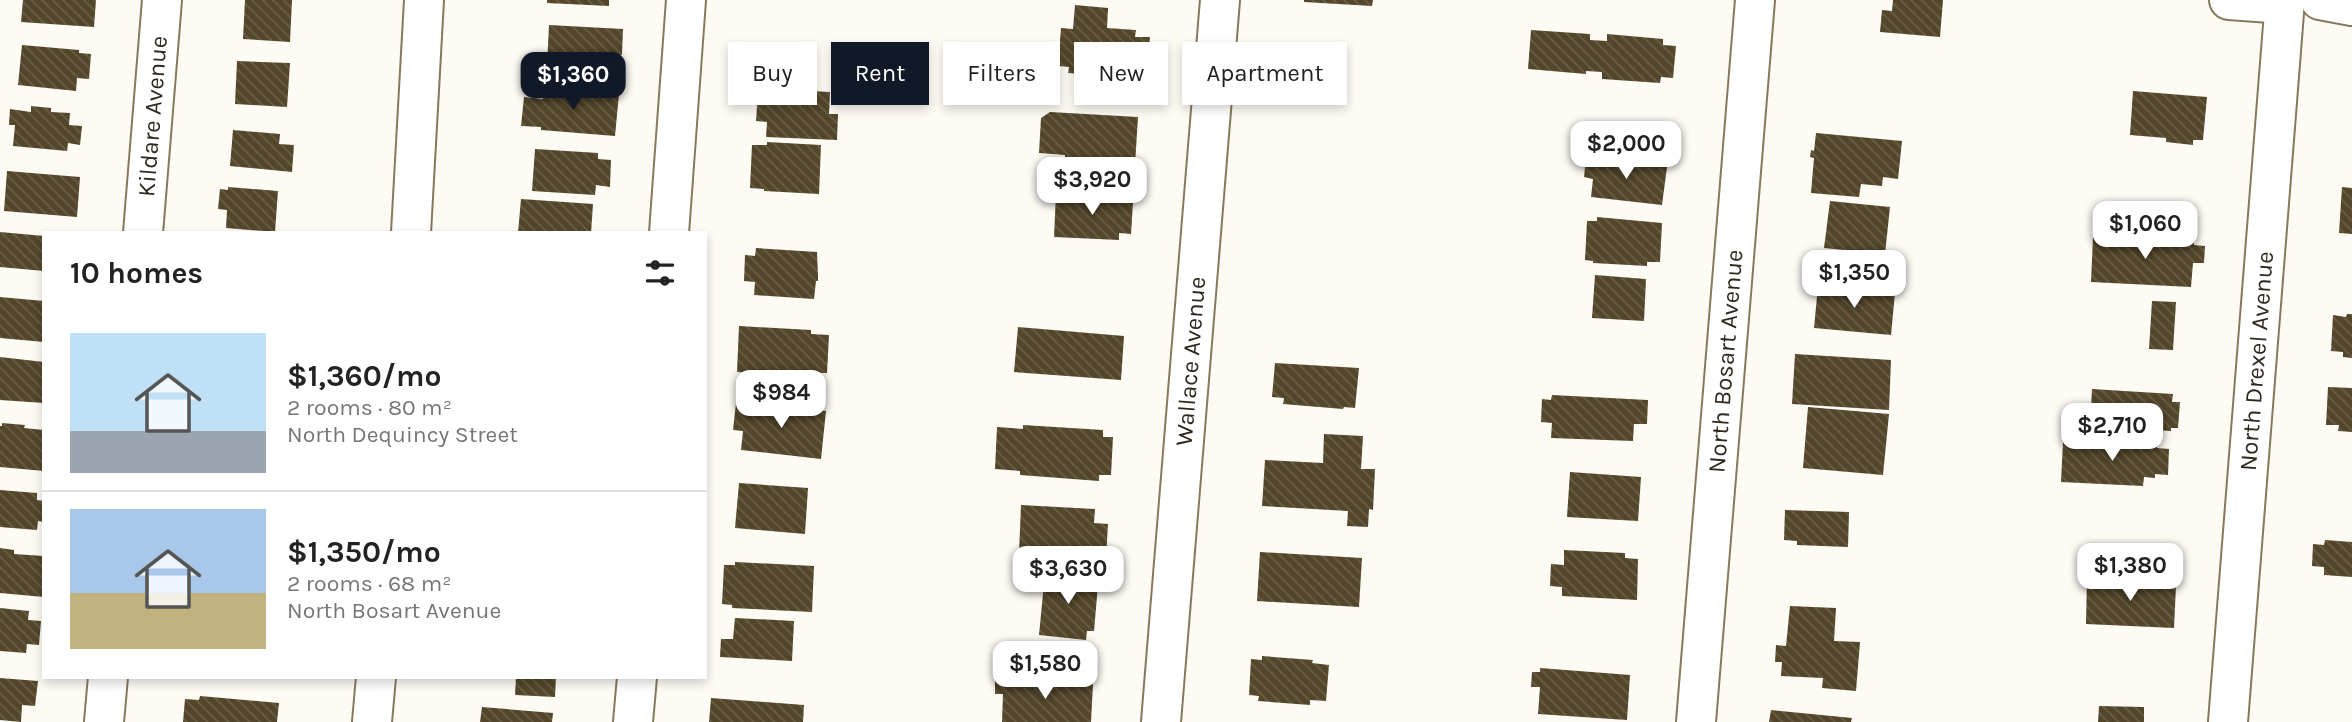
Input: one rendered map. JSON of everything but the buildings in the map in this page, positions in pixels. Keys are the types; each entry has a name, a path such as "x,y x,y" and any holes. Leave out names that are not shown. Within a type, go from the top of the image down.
{"street":[{"name":"Kildare Avenue","path":"143,231 162,0"},
{"path":"411,231 425,0"},
{"path":"669,231 686,0"},
{"name":"Wallace Avenue","path":"1161,722 1220,0"},
{"name":"North Bosart Avenue","path":"1696,722 1755,0"},
{"path":"2229,0 2296,1 2352,6"},
{"name":"North Drexel Avenue","path":"2228,722 2296,1"},
{"path":"104,722 108,679"},
{"path":"372,722 376,679"},
{"path":"634,722 637,679"}]}
